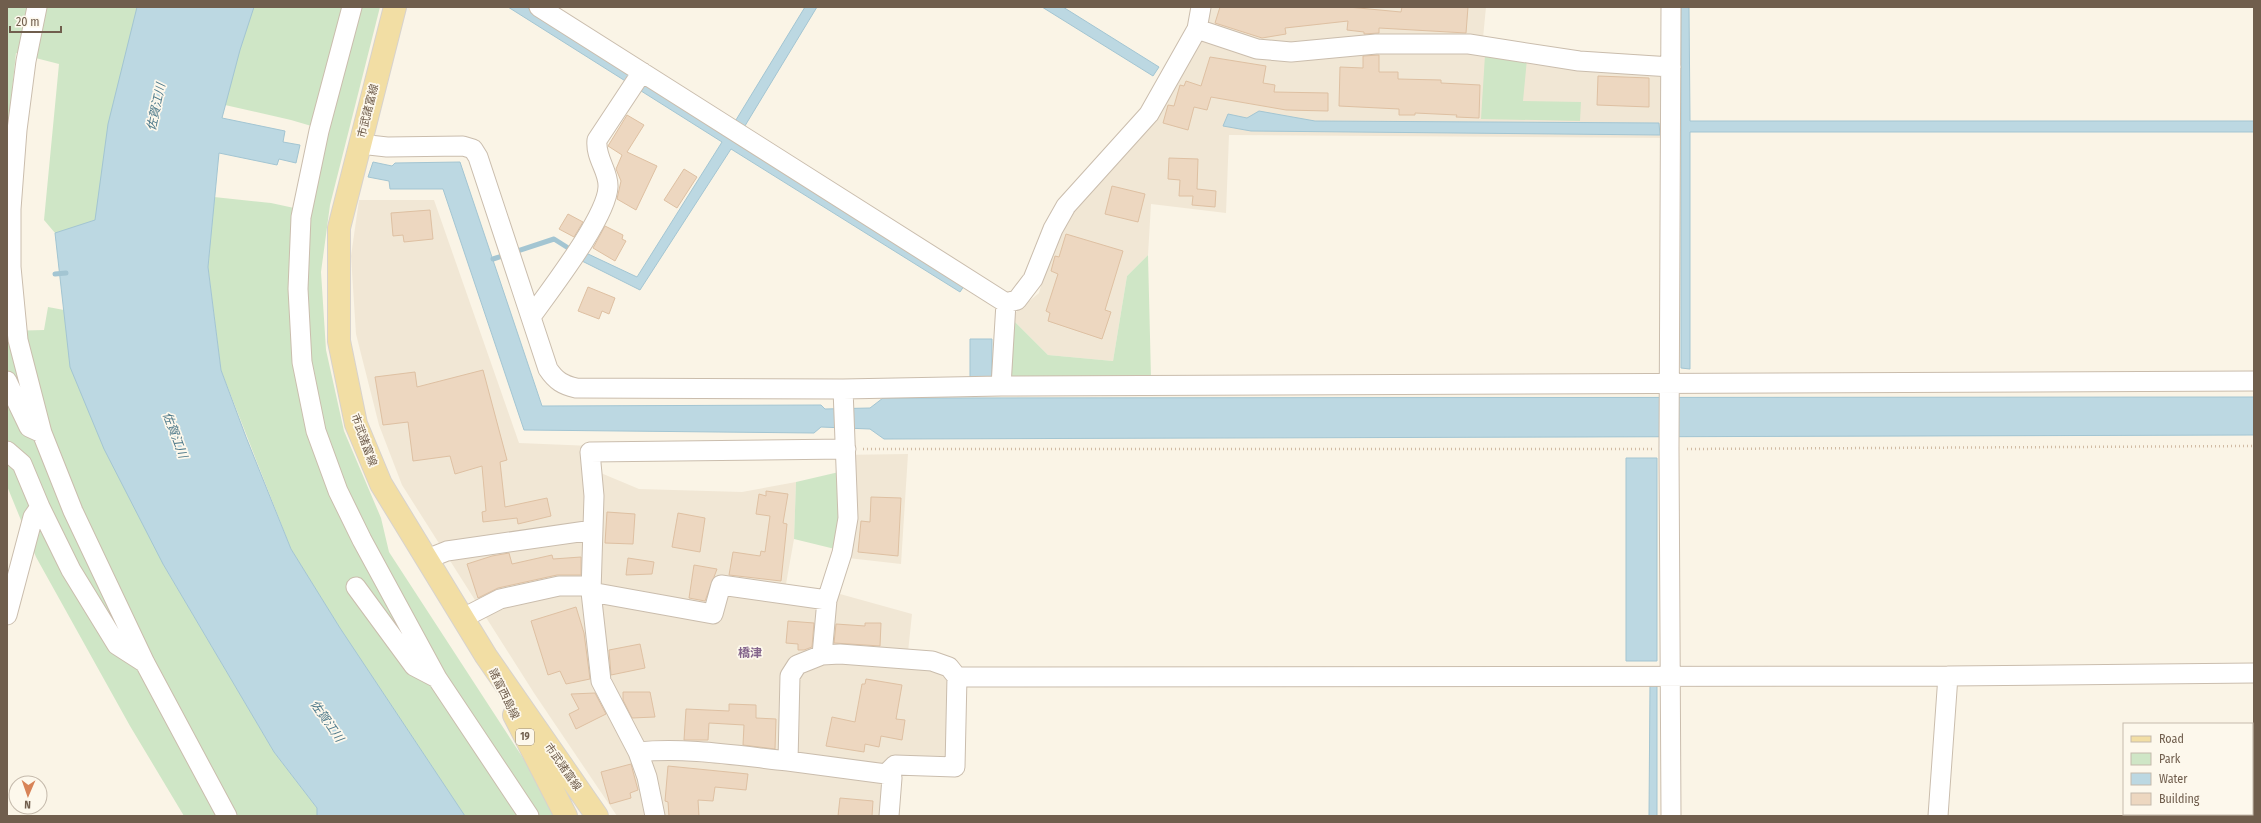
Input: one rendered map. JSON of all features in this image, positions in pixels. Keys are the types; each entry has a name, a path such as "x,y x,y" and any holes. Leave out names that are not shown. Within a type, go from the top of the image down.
{"main road":[{"name":"市武諸富線","path":"395,7 340,228 339,341 356,424 380,484 486,656 597,816"},
{"name":"諸富西島線","path":"486,656 538,766 566,816"}],"street":[{"path":"37,7 26,61 17,130 10,209 11,260 18,340 42,433 73,511 145,663 227,816"},
{"path":"352,7 319,131 301,217 298,289 302,362 316,432 338,491 362,540 437,678 529,816"},
{"path":"539,7 638,78 724,124 1006,303 1017,300 1033,279 1053,229 1066,206 1149,114 1197,29 1201,7"},
{"path":"1671,7 1669,389 1671,816"},
{"path":"1197,29 1257,49 1291,52 1376,44 1469,44 1579,61 1671,67"},
{"path":"531,317 576,251 606,200 608,185 596,150 597,140 638,78"},
{"path":"360,144 387,147 463,146 473,149 478,157 548,369 554,379 563,385 576,388 843,395 1001,386 1669,389 2254,381"},
{"path":"1001,386 1006,303"},
{"path":"7,381 29,427 42,433"},
{"path":"822,655 827,600 842,553 848,518 843,395"},
{"path":"655,816 647,777 638,752 601,682 591,589 594,496 590,452 846,445"},
{"path":"7,451 22,464 40,507 71,570 117,645 145,663"},
{"path":"7,615 34,517 40,507"},
{"path":"427,559 448,551 593,530"},
{"path":"463,618 500,599 559,586 591,589 713,614 721,585 827,600"},
{"path":"356,587 414,666 437,678"},
{"path":"788,761 790,676 797,665 822,655 840,654 932,661 949,667 957,676 955,767 895,765 886,774"},
{"path":"957,676 1948,676 2254,673"},
{"path":"1938,816 1948,676"},
{"path":"638,752 664,750 696,752 788,761 886,774 892,778 889,816"}],"path":[{"path":"846,445 2254,446"}],"shaded area":[{"path":"1205,7 1486,7 1483,38 1568,50 1661,56 1664,138 1229,135 1226,213 1151,204 1148,255 1127,276 1113,361 1048,355 1010,317 1039,293 1056,231 1156,119"},
{"path":"359,200 434,200 519,443 592,446 596,471 639,489 742,492 796,482 794,539 786,584 825,594 839,550 838,455 908,454 901,564 848,558 840,594 912,614 908,652 963,673 961,775 897,771 893,816 617,816 534,693 402,485 379,425 356,334 351,256"}],"green space":[{"path":"7,7 155,7 163,564 274,752 317,808 317,816 184,816 130,726 36,557 7,486 7,331 44,330 48,307 64,310 55,233 44,220 59,64 16,53 7,138"},
{"path":"234,7 380,7 330,205 321,272 326,350 344,431 381,518 389,552 525,761 555,816 465,816 340,628 291,549 221,370 208,267 214,197 271,203 308,211 325,130 291,120 225,105"},
{"path":"1485,55 1527,59 1523,101 1581,102 1580,121 1481,119"},
{"path":"1148,255 1151,378 1011,379 1010,317 1048,355 1113,361 1127,276"},
{"path":"839,472 839,550 794,539 796,482"}],"water":[{"name":"佐賀江川","path":"137,7 254,7 240,50 222,118 285,131 283,142 300,145 296,163 279,159 277,165 219,153 208,267 221,370 291,549 340,628 465,816 317,816 317,808 274,752 163,564 104,449 70,367 55,233 95,220 108,124"},
{"path":"508,7 527,7 728,133 805,7 817,7 737,139 966,283 960,292 731,149 640,290 582,261 586,253 637,277 722,142"},
{"path":"1042,7 1063,7 1159,67 1153,76"},
{"path":"1681,7 1689,7 1690,121 2254,121 2254,132 1690,132 1690,369 1681,368"},
{"path":"1259,111 1315,121 1659,123 1660,135 1251,131 1223,126 1228,114 1247,118"},
{"path":"373,162 392,166 395,163 460,162 542,406 821,405 825,409 870,408 883,398 2254,397 2254,435 884,439 870,429 821,427 814,433 524,430 443,189 390,189 389,181 368,177"},
{"path":"970,339 992,339 992,377 970,377"},
{"path":"1626,458 1657,458 1657,661 1626,661"},
{"path":"1650,682 1657,682 1657,816 1649,816"}],"building":[{"path":"1220,7 1348,7 1401,12 1402,7 1468,7 1466,33 1379,28 1379,33 1364,34 1364,32 1347,30 1348,21 1285,28 1286,34 1262,38 1215,23"},
{"path":"1379,55 1379,72 1398,72 1398,79 1441,80 1441,83 1480,85 1479,118 1456,117 1457,115 1415,113 1415,115 1399,115 1399,109 1339,106 1340,67 1363,68 1363,56"},
{"path":"1210,57 1266,66 1263,83 1275,85 1274,92 1328,93 1328,111 1286,110 1211,97 1207,110 1194,107 1188,130 1163,123 1168,105 1174,106 1180,85 1184,86 1186,81 1201,86"},
{"path":"1598,76 1649,78 1649,107 1597,105"},
{"path":"627,115 644,125 627,152 657,166 636,210 617,199 621,181 616,169 622,155 608,146"},
{"path":"1169,158 1198,159 1197,189 1216,191 1215,207 1192,205 1193,196 1179,196 1180,180 1168,179"},
{"path":"684,169 697,177 677,208 664,200"},
{"path":"1112,186 1145,194 1138,222 1105,214"},
{"path":"430,210 433,239 404,242 403,235 393,236 391,213"},
{"path":"568,214 583,222 574,237 559,229"},
{"path":"605,226 623,235 622,239 626,241 615,261 593,248"},
{"path":"1066,234 1123,251 1105,310 1111,312 1102,339 1048,321 1050,313 1046,311 1058,274 1051,271 1055,256 1059,257"},
{"path":"588,287 615,298 609,314 602,311 599,319 578,311"},
{"path":"483,370 507,460 500,462 505,507 547,498 551,516 518,524 517,518 483,522 482,512 486,511 482,466 455,474 450,456 413,461 408,422 383,425 375,377 415,372 417,387"},
{"path":"766,491 788,494 783,523 787,524 781,581 729,575 733,552 760,556 761,551 765,552 770,516 756,514 759,494 766,496"},
{"path":"871,497 901,498 898,556 858,552 861,521 870,522"},
{"path":"607,512 635,514 633,544 605,543"},
{"path":"678,513 705,518 700,552 672,547"},
{"path":"509,553 512,564 552,555 553,559 581,557 581,575 557,575 498,588 478,598 467,564 492,556"},
{"path":"628,558 654,562 652,574 626,575"},
{"path":"694,565 717,569 705,601 689,598"},
{"path":"576,607 584,633 590,679 566,684 560,671 548,675 531,621"},
{"path":"788,621 814,623 812,647 804,650 798,650 798,644 786,643"},
{"path":"865,623 881,623 880,646 834,643 836,624 865,626"},
{"path":"640,644 645,668 611,675 609,650"},
{"path":"866,679 902,685 896,719 905,720 902,740 881,736 879,747 865,744 864,752 826,746 832,717 855,722 862,684 865,684"},
{"path":"623,692 650,692 655,717 632,718 623,700"},
{"path":"595,693 606,714 576,729 569,714 579,709 571,694"},
{"path":"729,704 756,705 756,718 776,719 775,749 743,745 744,725 709,723 708,740 684,740 686,709 729,711"},
{"path":"631,764 638,790 630,793 631,798 610,804 601,772"},
{"path":"668,766 748,774 746,790 715,787 713,801 698,800 699,816 669,816 668,802 665,801"},
{"path":"840,798 873,801 872,816 838,816"}],"waterway":[{"path":"493,259 554,239 573,251"},
{"path":"55,274 66,273"}],"district":[{"name":"橋津","path":"750,653"}]}
